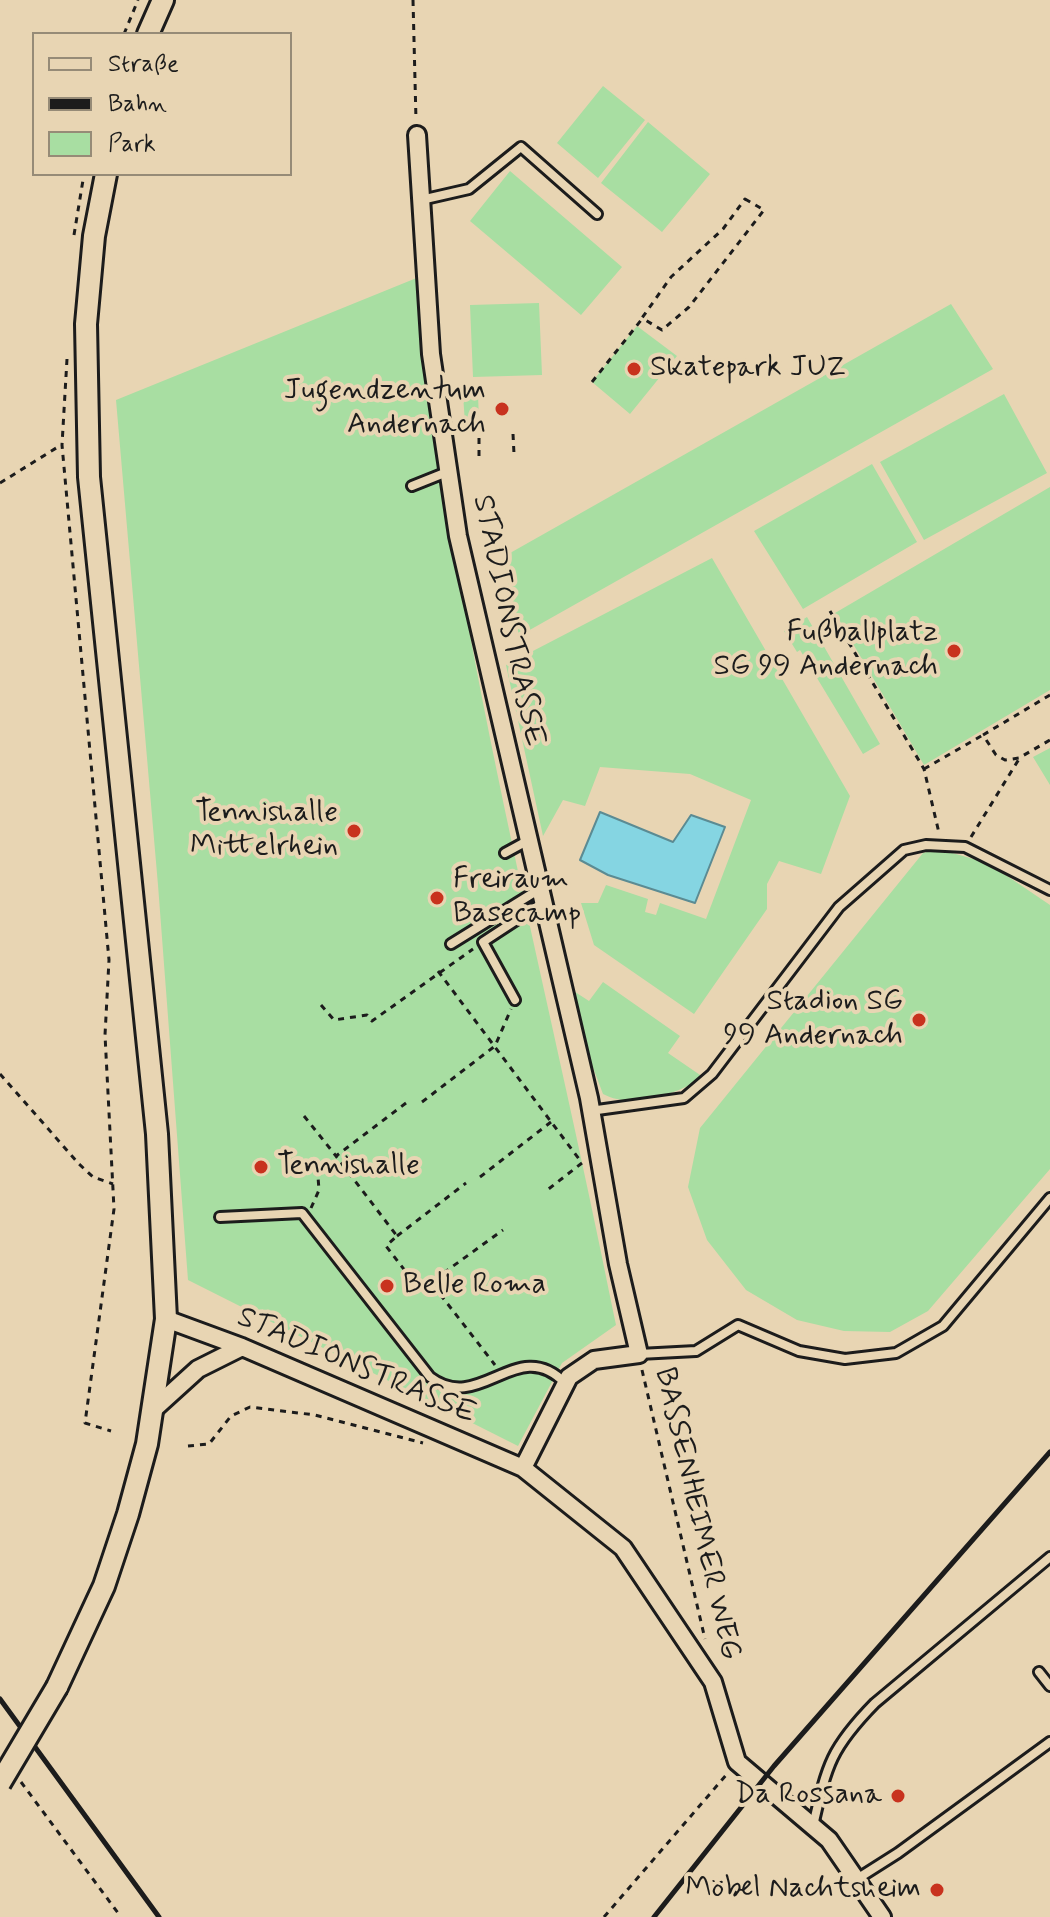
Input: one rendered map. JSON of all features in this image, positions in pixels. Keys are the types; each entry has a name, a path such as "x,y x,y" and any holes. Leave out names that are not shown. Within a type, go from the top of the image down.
{"street":[{"path":"149,32 163,0"},
{"name":"STADIONSTRASSE","path":"417,135 439,445 590,1111 639,1354"},
{"path":"9,1781 104,1586 140,1472 155,1408 166,1319 156,1119 89,477 85,369 87,309 94,236 106,176"},
{"name":"STADIONSTRASSE","path":"166,1319 242,1347 523,1468 623,1548 713,1682 737,1762"},
{"path":"155,1408 198,1369 242,1347"},
{"path":"523,1468 565,1384 577,1369 594,1360 639,1354"},
{"path":"737,1762 829,1840 882,1917"}],"lane":[{"path":"420,200 469,189 521,147 597,214"},
{"path":"412,486 447,472"},
{"path":"505,853 527,841"},
{"path":"590,1111 684,1098 712,1074 839,907 904,850 941,844 965,847 1050,890"},
{"path":"515,1000 483,942 540,897"},
{"path":"451,944 540,897"},
{"path":"639,1354 696,1351 738,1325 799,1351 845,1359 896,1353 943,1326 1050,1198"},
{"path":"220,1217 302,1213 430,1377 443,1387 471,1387 532,1365 554,1372 565,1384"},
{"path":"812,1827 831,1758 849,1730 897,1685 1050,1557"},
{"path":"1039,1672 1050,1686"},
{"path":"857,1879 898,1853 1050,1742"}],"path":[{"path":"125,32 138,0"},
{"path":"413,0 417,135"},
{"path":"74,245 84,176"},
{"path":"592,382 671,277 723,229 745,199 764,210 689,307 662,330 642,318"},
{"path":"67,352 62,445 109,960 105,1035 113,1184 110,1253 85,1423 111,1431"},
{"path":"479,428 479,456"},
{"path":"513,434 514,454"},
{"path":"0,483 62,445"},
{"path":"830,611 924,769 941,844"},
{"path":"924,769 1050,695"},
{"path":"983,735 1005,760 1019,758 1050,740"},
{"path":"965,847 1019,758"},
{"path":"321,1005 334,1020 367,1015 372,1021 438,971 483,942"},
{"path":"438,971 582,1163 546,1191"},
{"path":"422,1102 495,1046 515,1000"},
{"path":"0,1074 79,1164 93,1177 113,1184"},
{"path":"336,1156 406,1103"},
{"path":"304,1116 397,1236"},
{"path":"480,1177 551,1122"},
{"path":"307,1219 319,1190 317,1164 340,1162"},
{"path":"466,1183 386,1246 420,1290 503,1230"},
{"path":"432,1284 502,1374"},
{"name":"BASSENHEIMER WEG","path":"639,1354 706,1643"},
{"path":"188,1446 209,1444 231,1416 250,1407 315,1415 421,1444 439,1432"},
{"path":"604,1917 737,1762"},
{"path":"9,1781 121,1917"}],"green space":[{"path":"603,86 645,120 598,178 557,143"},
{"path":"648,122 710,174 662,232 601,183"},
{"path":"510,171 622,267 581,315 470,221"},
{"path":"419,277 434,410 477,673 616,1325 562,1363 518,1446 188,1280 116,400"},
{"path":"539,303 542,375 473,377 470,305"},
{"path":"951,304 993,369 519,636 503,557"},
{"name":"Skatepark JUZ","path":"637,326 677,356 630,414 592,382"},
{"path":"478,394 479,423 465,423 463,395"},
{"path":"1004,394 1047,473 924,540 880,462"},
{"path":"872,464 917,542 803,609 754,531"},
{"name":"Fußballplatz SG 99 Andernach","path":"1050,487 1050,690 924,765 835,613"},
{"path":"712,558 850,796 821,874 779,861 767,884 767,909 694,1014 594,945 581,903 598,903 606,885 648,899 645,912 656,915 660,903 706,919 751,800 690,774 600,767 585,806 563,800 543,836 506,665"},
{"path":"807,617 880,744 863,754 800,650 797,652 784,631"},
{"path":"1050,748 1050,785 1033,757"},
{"name":"Stadion SG 99 Andernach","path":"938,849 988,863 1050,905 1050,1169 928,1311 890,1332 844,1331 797,1320 746,1290 707,1240 688,1187 700,1128 923,853"},
{"path":"603,982 680,1036 668,1053 703,1077 655,1098 615,1099 603,1094 581,1036 569,988 589,1001"}],"water":[{"path":"600,812 673,842 691,815 725,827 695,903 608,875 580,860"}],"railway":[{"path":"654,1917 774,1766 1050,1452"},
{"path":"0,1699 159,1917"}],"place":[{"name":"Skatepark JUZ","path":"634,369"},
{"name":"Jugendzentum Andernach","path":"502,409"},
{"name":"Fußballplatz SG 99 Andernach","path":"954,651"},
{"name":"Tennishalle Mittelrhein","path":"354,831"},
{"name":"Freiraum Basecamp","path":"437,898"},
{"name":"Stadion SG 99 Andernach","path":"919,1020"},
{"name":"Tennishalle","path":"261,1167"},
{"name":"Belle Roma","path":"387,1286"},
{"name":"Da Rossana","path":"898,1796"},
{"name":"Möbel Nachtsheim","path":"937,1890"}]}
